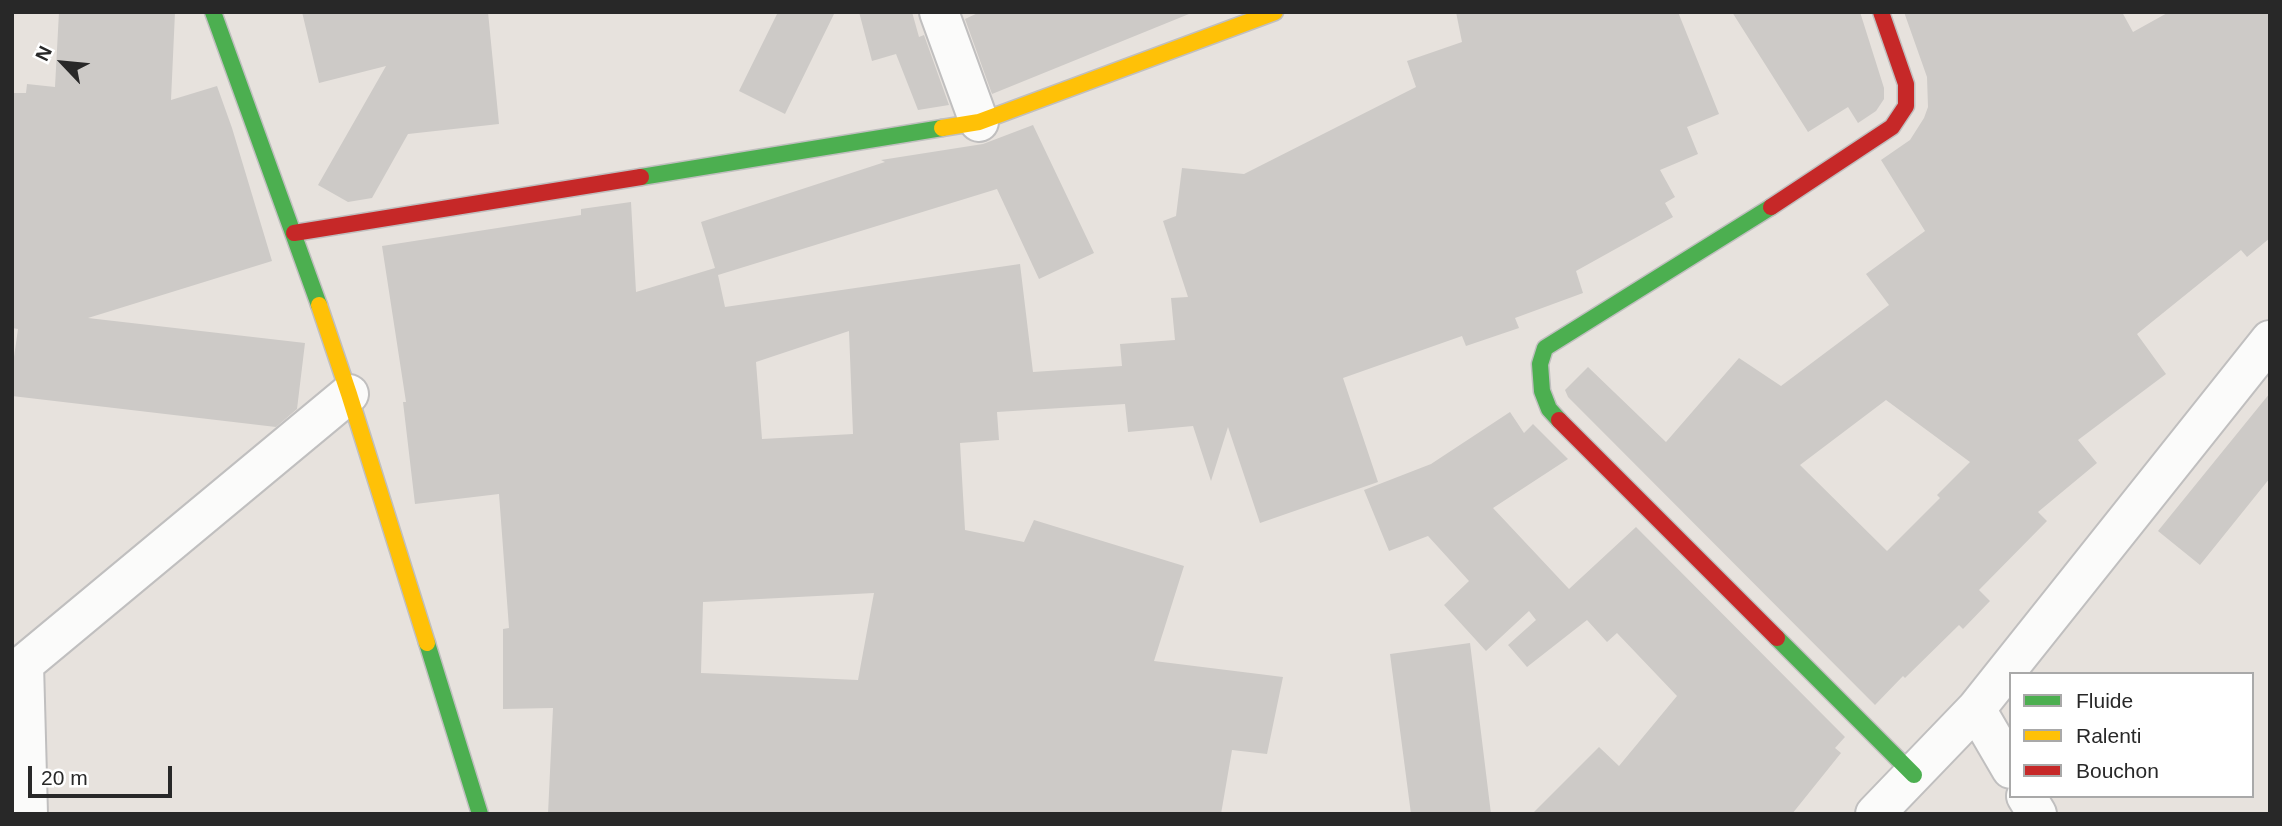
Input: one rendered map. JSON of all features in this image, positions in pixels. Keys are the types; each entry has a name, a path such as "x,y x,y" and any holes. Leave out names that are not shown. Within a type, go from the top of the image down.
{"street":[{"path":"213,12 294,233 349,394 480,814"},
{"path":"939,12 979,122"},
{"path":"294,233 979,122 1275,12"},
{"path":"1881,12 1906,84 1906,106 1892,127 1707,248 1545,348 1541,364 1542,391 1549,409 1914,775"},
{"path":"1875,814 1976,709 2270,340"},
{"path":"28,814 18,664 349,394"},
{"path":"1976,709 2009,766"},
{"path":"2027,798 2036,814"}],"building":[{"path":"59,12 175,12 171,100 217,86 272,261 88,318 305,343 297,409 276,427 12,396 12,371 18,329 12,328 12,93 26,93 27,84 55,87"},
{"path":"302,12 488,12 499,124 408,134 372,198 348,202 318,185 386,66 319,83"},
{"path":"778,12 835,12 785,114 739,91"},
{"path":"859,12 912,12 919,37 924,35 949,105 918,110 896,54 872,61"},
{"path":"980,12 1189,14 992,94 965,19"},
{"path":"1456,12 1678,12 1719,114 1687,127 1698,154 1660,170 1675,197 1665,203 1673,217 1576,271 1583,293 1515,318 1519,328 1466,346 1462,336 1343,378 1378,482 1260,523 1228,427 1211,481 1193,426 1128,432 1125,404 997,412 999,440 960,443 965,530 1024,542 1034,520 1184,566 1154,661 1283,677 1267,754 1232,750 1221,814 548,814 553,708 503,709 503,629 509,628 499,494 415,504 403,402 406,402 382,246 581,215 581,209 631,202 636,292 715,268 701,222 885,162 881,160 983,144 1033,125 1094,253 1039,279 997,189 718,275 725,307 1020,264 1033,372 1122,366 1120,344 1175,340 1171,298 1188,297 1163,221 1176,216 1182,168 1244,174 1416,87 1407,61 1462,42","holes":["849,331 853,434 762,439 756,362","874,593 858,680 701,673 703,602"]},
{"path":"1732,12 1860,12 1884,88 1884,99 1876,111 1858,123 1848,107 1808,132"},
{"path":"1904,12 2122,12 2133,32 2169,12 2270,12 2270,238 2247,257 2241,250 2137,334 2166,374 2078,440 2097,463 2038,512 2047,521 1979,590 1990,601 1963,629 1959,625 1875,705 1568,397 1565,390 1588,367 1666,442 1739,358 1781,386 1889,305 1866,274 1925,231 1881,160 1910,140 1924,118 1928,107 1927,77","holes":["1886,400 1970,462 1937,495 1940,498 1887,551 1800,465"]},
{"path":"2270,393 2270,478 2200,565 2158,531"},
{"path":"1510,412 1524,433 1533,424 1568,459 1493,508 1569,589 1636,527 1845,737 1835,748 1841,753 1792,814 1532,814 1599,747 1619,766 1677,696 1617,633 1607,642 1587,620 1527,667 1508,645 1536,620 1529,611 1486,651 1444,605 1469,581 1428,536 1389,551 1364,490 1431,464"},
{"path":"1470,643 1491,814 1411,814 1390,654"}],"traffic: fast":[{"path":"213,12 319,305"},
{"path":"641,177 942,128"},
{"path":"1559,420 1549,409 1542,391 1540,364 1545,348 1771,207"},
{"path":"1777,638 1914,775"},
{"path":"427,643 480,814"}],"traffic: slow":[{"path":"942,128 979,122 1275,12"},
{"path":"319,305 427,643"}],"traffic: jam":[{"path":"1771,207 1892,127 1906,106 1906,84 1881,12"},
{"path":"294,233 641,177"},
{"path":"1559,420 1777,638"}]}
